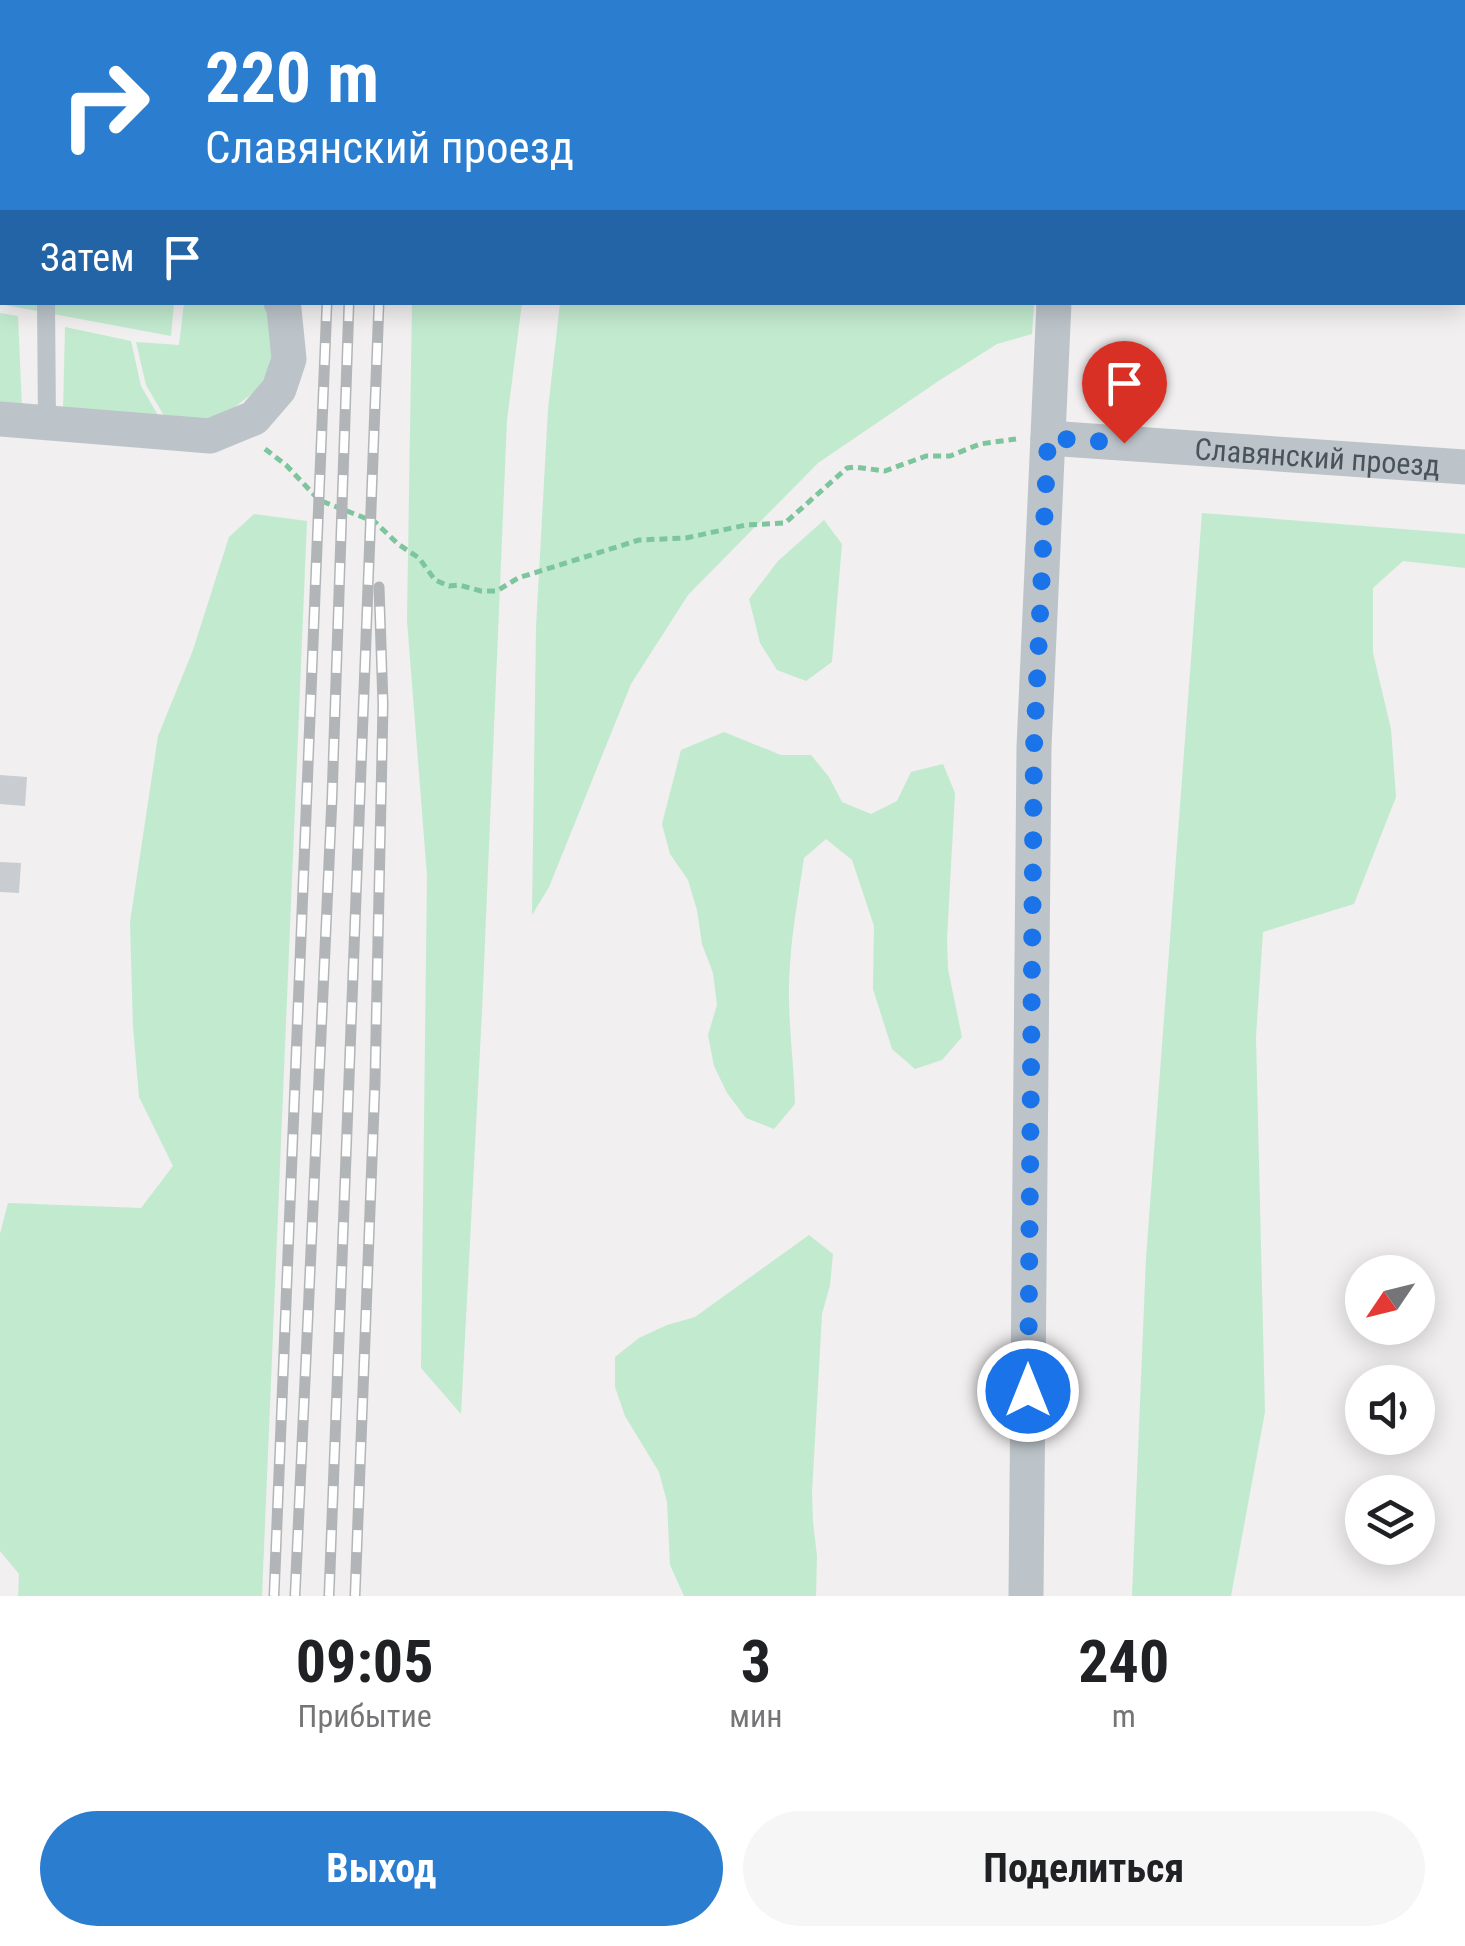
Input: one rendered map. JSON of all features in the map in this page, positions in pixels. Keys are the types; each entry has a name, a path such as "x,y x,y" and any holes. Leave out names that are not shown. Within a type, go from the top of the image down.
{"street":[{"path":"0,419 210,436 254,418 279,389 289,360 282,305"},
{"path":"1026,1596 1034,747 1054,305"},
{"name":"Славянский проезд","path":"1048,438 1465,467"}],"lane":[{"path":"46,305 47,423"}],"path":[{"path":"227,429 256,442 319,500 375,522 419,558 435,580 481,591 497,591 518,578 639,540 686,538 784,523 847,468 885,471 926,456 950,456 980,444 1048,438"}],"green space":[{"path":"5,305 174,305 171,336"},
{"path":"184,305 266,305 273,378 206,423 167,421 146,385 136,342 179,345"},
{"path":"412,305 522,305 507,420 461,1414 421,1368 427,876 407,620"},
{"path":"560,305 1034,305 1032,334 997,344 818,463 688,595 631,684 549,887 532,915 536,628 548,409"},
{"path":"0,313 18,316 22,408 0,405"},
{"path":"65,327 131,341 141,386 162,422 63,412"},
{"path":"1202,513 1465,534 1465,568 1403,561 1373,588 1373,653 1391,729 1396,797 1354,904 1263,932 1256,1037 1265,1412 1231,1596 1132,1596 1146,1258"},
{"path":"254,514 307,521 262,1596 18,1596 19,1574 0,1551 0,1234 8,1203 141,1208 173,1166 139,1097 130,922 158,736 193,650 229,537"},
{"path":"824,520 842,544 832,662 806,681 777,670 760,643 749,599 778,561"},
{"path":"724,732 781,755 811,755 842,802 871,814 897,801 911,772 943,764 955,793 947,939 948,969 962,1037 942,1060 915,1069 892,1049 873,989 874,926 852,860 826,839 804,858 789,983 795,1104 774,1129 746,1118 727,1093 714,1066 708,1035 717,1005 713,973 702,944 688,880 670,854 662,824 681,750"},
{"path":"809,1235 833,1254 822,1314 812,1493 816,1596 684,1596 670,1565 667,1502 659,1472 625,1416 615,1387 615,1357 639,1338 695,1317"}],"building":[{"path":"0,775 27,777 25,806 0,804"},
{"path":"0,862 21,863 19,893 0,892"}],"railway":[{"path":"274,1596 327,305"},
{"path":"295,1596 332,798 349,305"},
{"path":"329,1596 379,305"},
{"path":"355,1596 375,1082 383,704 379,587"}],"route":[{"path":"1028,1391 1034,747 1048,438 1124,443"}]}
